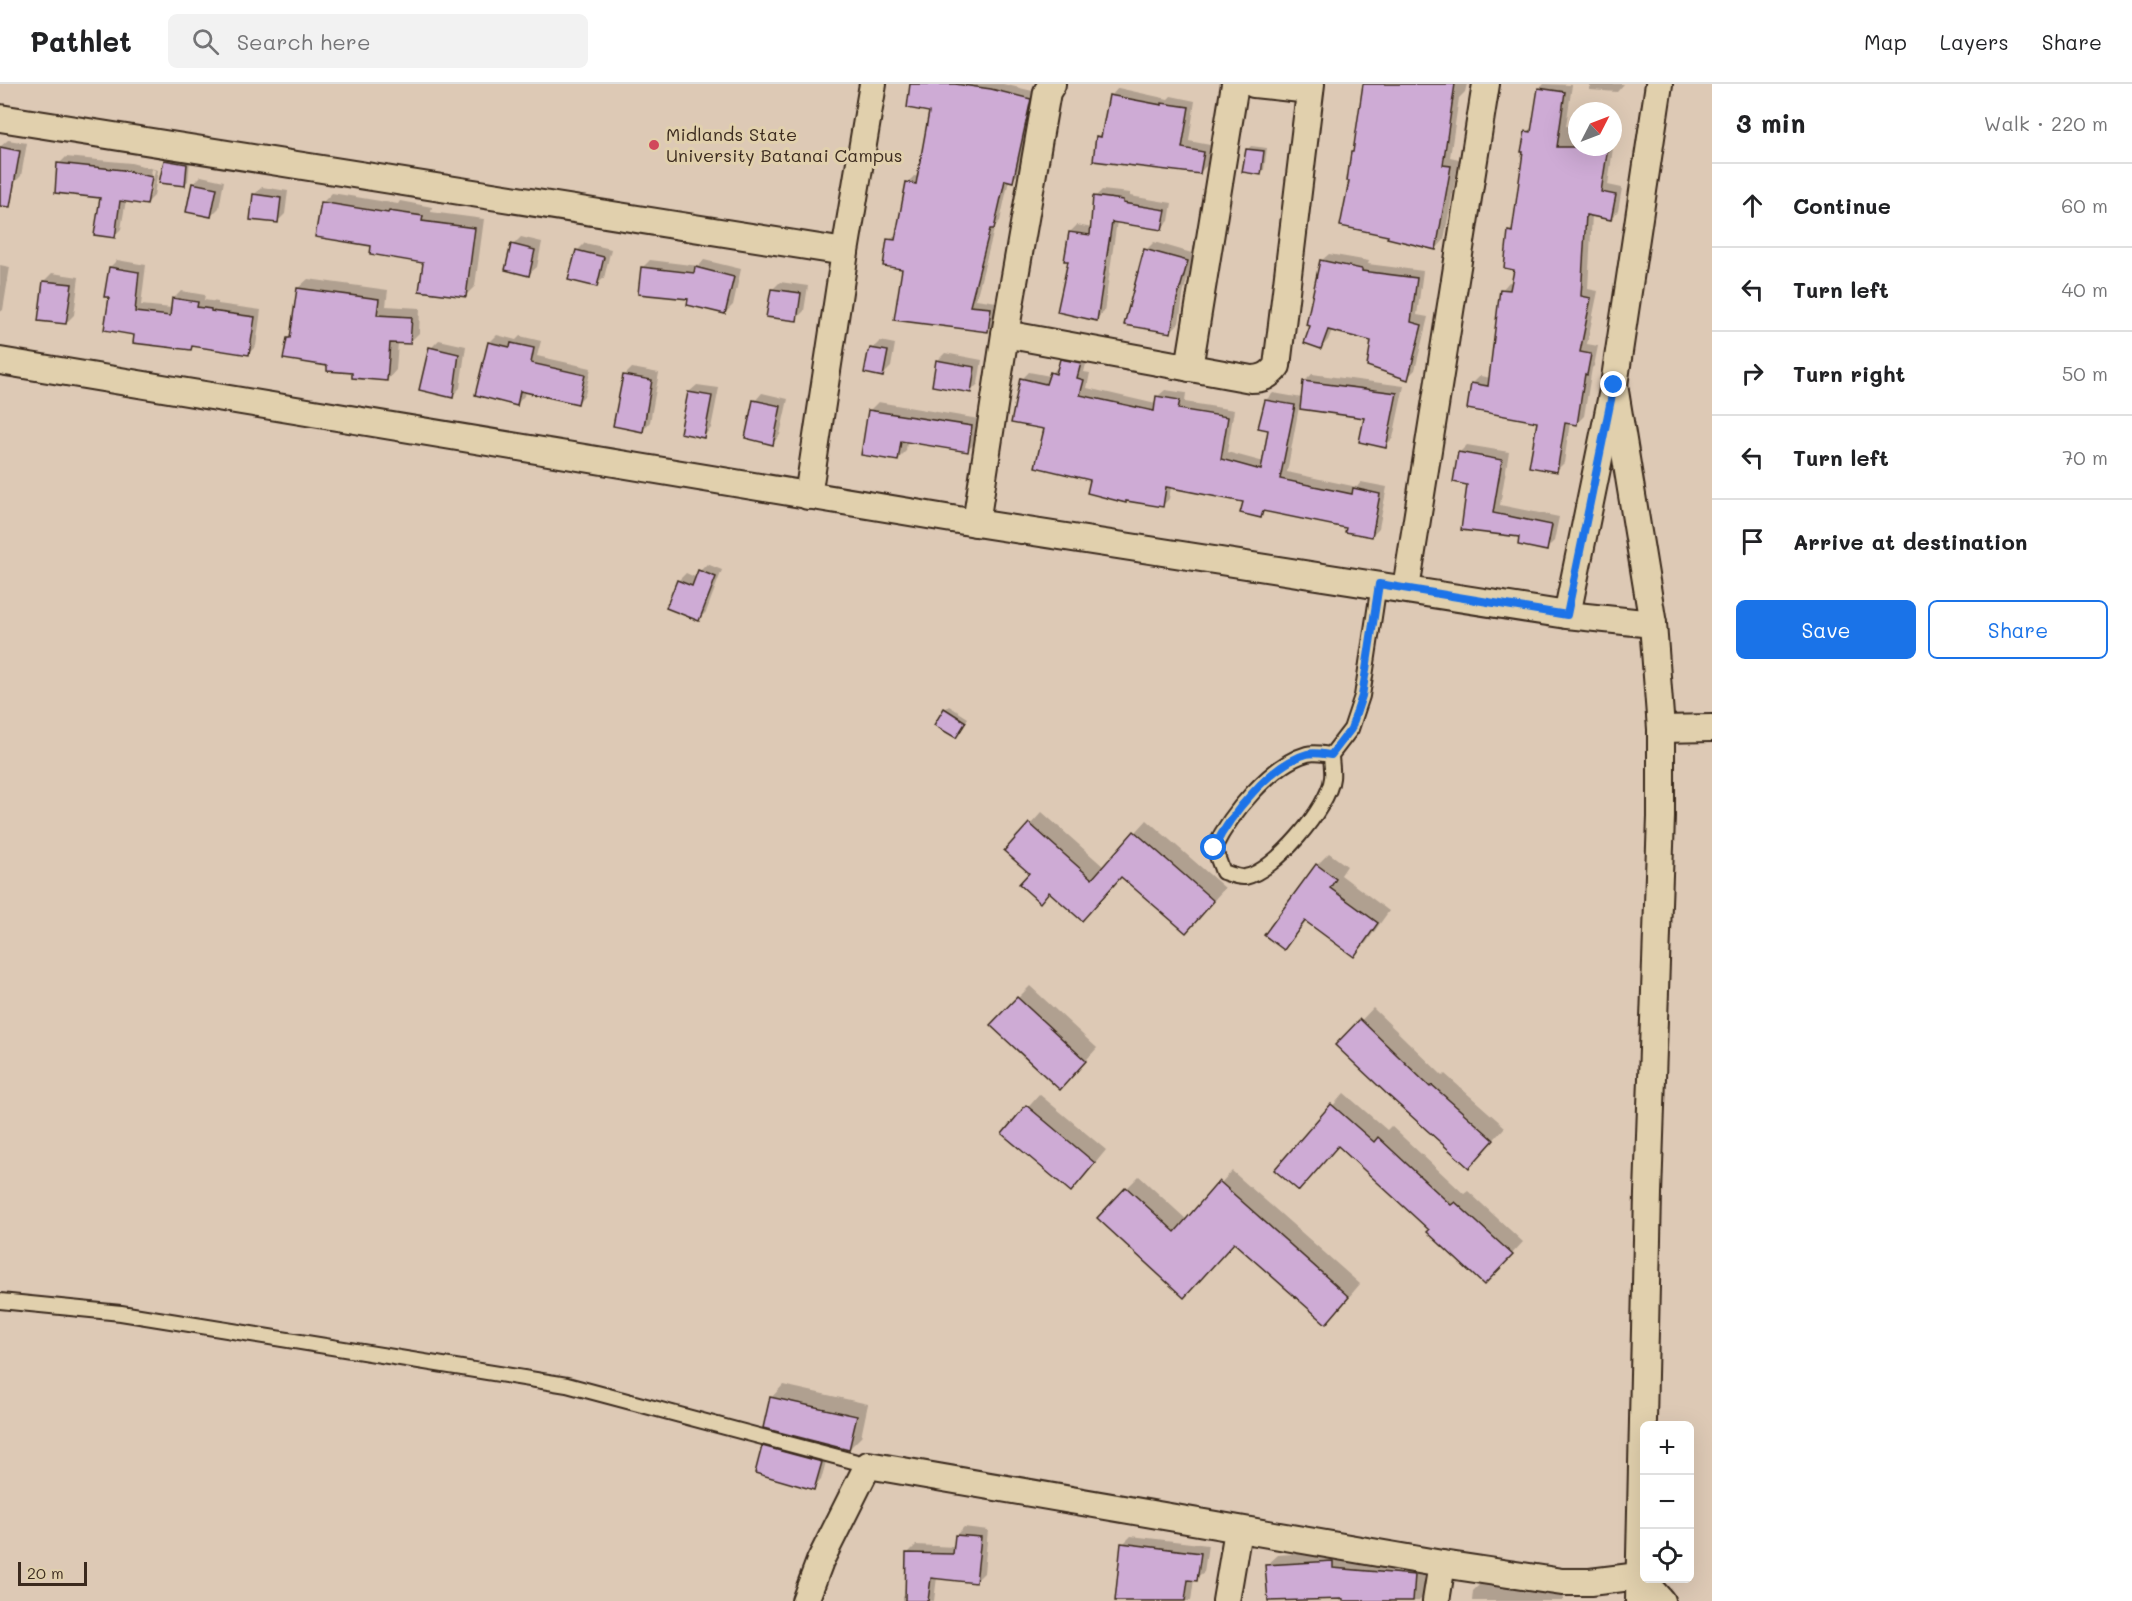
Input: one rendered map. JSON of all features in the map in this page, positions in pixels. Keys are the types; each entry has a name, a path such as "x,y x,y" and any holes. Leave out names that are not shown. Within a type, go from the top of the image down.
{"street":[{"path":"808,496 873,84"},
{"path":"976,523 1005,334 1047,92 1052,84"},
{"path":"1189,368 1235,84"},
{"path":"1005,334 1251,380 1262,380 1271,373 1277,366 1311,87 1254,84"},
{"path":"1406,589 1485,84"},
{"path":"1567,615 1614,385 1659,84"},
{"path":"0,118 845,252"},
{"path":"0,361 976,523 1567,615 1653,624"},
{"path":"1614,385 1653,624 1661,729 1661,816 1648,1194 1639,1589"},
{"path":"1661,729 1712,728"},
{"path":"804,1601 820,1561 868,1465 1442,1564 1562,1582 1590,1582 1639,1589 1661,1601"},
{"path":"1226,1601 1238,1530"},
{"path":"1436,1601 1442,1564"}],"lane":[{"path":"1331,755 1310,753 1288,762 1252,793 1224,828 1214,848 1222,872 1244,878 1266,868 1298,837 1324,804 1332,779 1331,755 1351,729 1362,696 1379,584"},
{"path":"0,1300 120,1313 567,1385 868,1465"}],"building":[{"path":"910,84 955,84 991,89 1031,99 1013,182 1005,180 994,229 990,229 970,306 991,308 988,332 894,320 902,269 883,266 887,239 895,240 906,182 916,184 929,112 907,108"},
{"path":"1363,84 1455,84 1443,165 1451,166 1436,250 1387,238 1388,236 1340,226"},
{"path":"1538,88 1565,92 1557,147 1568,147 1568,156 1607,156 1601,192 1616,195 1611,220 1586,215 1581,296 1591,298 1580,352 1591,354 1587,375 1585,374 1577,425 1565,423 1557,472 1529,467 1537,422 1467,409 1471,383 1488,386 1500,289 1510,290 1514,270 1504,268 1508,231 1512,232 1523,152 1521,152 1525,131 1531,132"},
{"path":"1109,95 1162,105 1162,103 1189,107 1182,148 1204,152 1200,174 1093,161 1096,136 1101,137"},
{"path":"0,147 20,151 10,207 0,206"},
{"path":"1246,149 1264,151 1261,175 1242,172"},
{"path":"164,160 187,164 185,186 159,183"},
{"path":"57,163 123,170 152,177 147,205 120,201 115,238 94,235 100,198 55,193"},
{"path":"192,183 217,188 211,217 186,212"},
{"path":"253,194 281,198 278,223 250,220"},
{"path":"1093,196 1166,210 1162,230 1112,222 1097,321 1057,312 1068,261 1064,261 1069,232 1090,235"},
{"path":"321,202 423,216 422,221 475,228 466,297 419,291 423,263 370,254 371,246 315,237"},
{"path":"511,244 535,250 529,276 505,270"},
{"path":"1144,249 1188,261 1177,299 1171,333 1124,325"},
{"path":"576,250 604,257 597,287 568,280"},
{"path":"1320,260 1362,269 1362,271 1417,278 1411,322 1422,325 1408,380 1367,366 1371,341 1328,330 1321,349 1304,343 1310,326 1306,325"},
{"path":"109,267 139,272 135,312 170,316 172,298 198,302 197,307 211,309 211,311 255,317 249,355 192,346 191,350 133,343 134,335 104,330 109,297 104,297"},
{"path":"641,267 694,273 695,267 734,277 725,314 687,305 688,299 638,294"},
{"path":"43,281 72,284 66,324 38,321"},
{"path":"297,288 379,299 377,315 412,317 410,344 390,343 387,381 352,378 352,373 327,371 327,366 283,359 287,338 290,338"},
{"path":"771,289 801,293 797,321 766,317"},
{"path":"488,342 510,347 511,343 534,348 531,363 585,375 578,404 520,391 517,406 475,395"},
{"path":"429,347 459,354 453,398 419,390"},
{"path":"870,348 888,351 883,377 864,373"},
{"path":"1060,359 1081,363 1077,378 1084,380 1080,395 1154,411 1156,396 1180,400 1178,409 1228,417 1221,459 1261,470 1268,430 1258,428 1265,400 1295,405 1280,479 1352,494 1353,488 1380,494 1372,537 1345,532 1346,528 1263,511 1261,518 1240,513 1243,502 1166,487 1163,507 1126,501 1126,503 1087,493 1090,480 1035,467 1044,429 1011,423 1020,378 1046,384 1050,372 1056,374"},
{"path":"936,360 975,367 971,393 932,386"},
{"path":"623,375 652,380 643,432 613,426"},
{"path":"1303,381 1397,393 1386,448 1359,442 1364,418 1300,409"},
{"path":"688,392 712,396 704,438 680,433"},
{"path":"753,400 781,406 773,445 745,438"},
{"path":"868,410 972,426 968,452 901,441 898,461 861,455"},
{"path":"1458,452 1502,460 1493,513 1552,525 1547,551 1518,545 1519,537 1461,530 1467,485 1453,482"},
{"path":"698,570 716,577 699,621 666,608 677,580 692,586"},
{"path":"944,708 966,722 956,738 934,725"},
{"path":"1029,823 1092,879 1134,831 1214,901 1186,933 1121,877 1082,921 1049,892 1040,903 1019,884 1029,873 1004,851"},
{"path":"1316,864 1336,879 1330,888 1378,923 1354,957 1305,921 1284,950 1264,935"},
{"path":"1017,997 1086,1061 1060,1090 990,1025"},
{"path":"1360,1019 1430,1087 1432,1085 1494,1140 1469,1168 1335,1045"},
{"path":"1331,1104 1374,1142 1378,1137 1451,1205 1455,1202 1513,1255 1484,1285 1427,1232 1429,1230 1338,1146 1299,1191 1274,1170"},
{"path":"1026,1105 1095,1163 1071,1192 1002,1134"},
{"path":"1219,1181 1349,1297 1326,1324 1234,1243 1184,1298 1097,1218 1126,1187 1175,1232"},
{"path":"770,1397 857,1416 849,1450 763,1428"},
{"path":"762,1446 822,1462 814,1490 755,1473"},
{"path":"955,1535 981,1537 976,1583 931,1578 928,1601 905,1601 906,1553 953,1554"},
{"path":"1121,1543 1201,1553 1197,1581 1188,1580 1185,1601 1115,1601"},
{"path":"1333,1561 1333,1568 1415,1575 1413,1601 1343,1601 1343,1599 1268,1601 1265,1565"}],"place":[{"name":"Midlands State University Batanai Campus","path":"654,145"}],"route":[{"path":"1214,848 1224,828 1252,793 1288,762 1310,753 1331,755 1351,729 1362,696 1379,584 1567,615 1614,385"}]}
